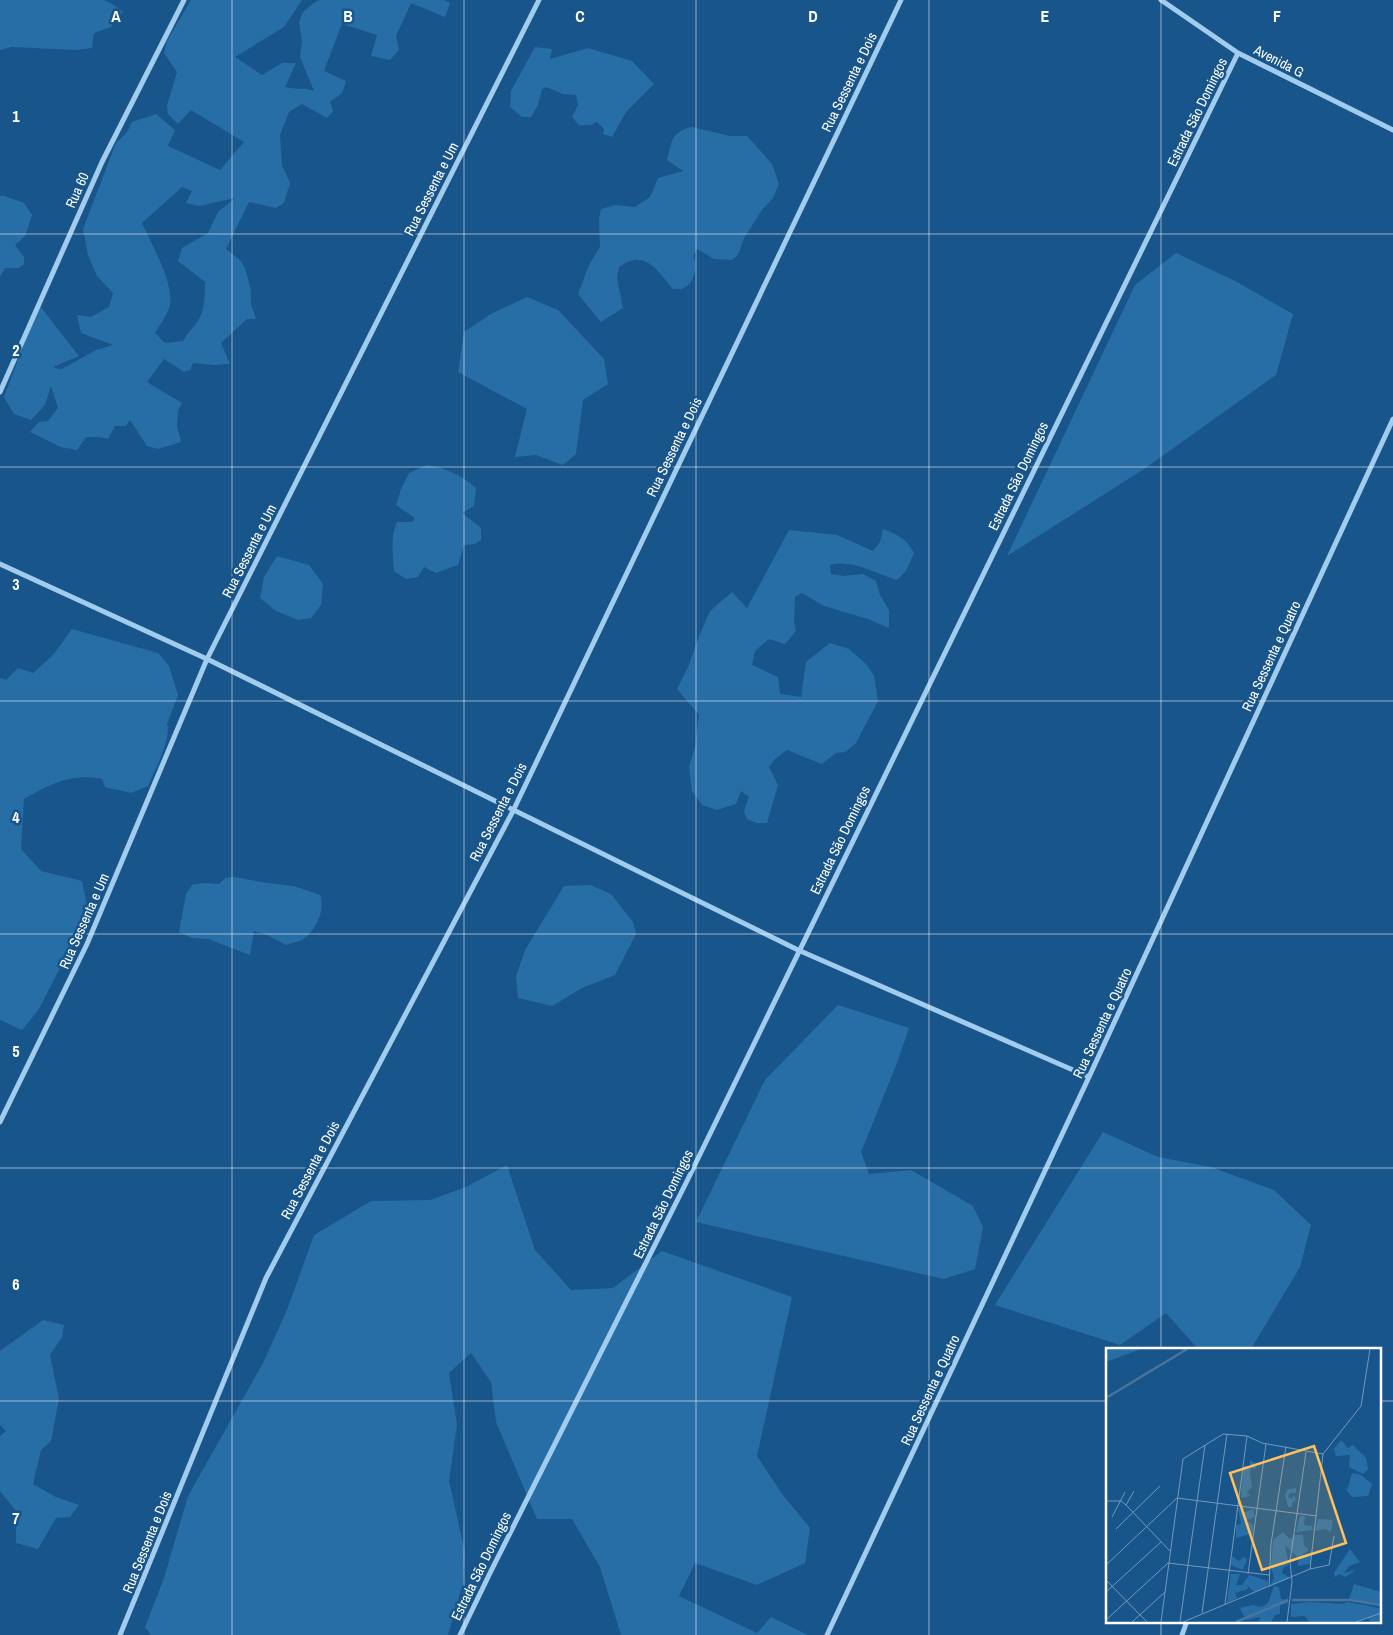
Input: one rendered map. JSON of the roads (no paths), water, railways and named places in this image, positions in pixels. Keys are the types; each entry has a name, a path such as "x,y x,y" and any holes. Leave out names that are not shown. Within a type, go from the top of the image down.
{"street":[{"name":"Rua 60","path":"0,392 102,162 184,0"},
{"name":"Rua Sessenta e Um","path":"0,1122 87,944 207,659 539,0"},
{"name":"Rua Sessenta e Dois","path":"120,1635 266,1278 513,811 901,0"},
{"name":"Avenida G","path":"1161,0 1238,53 1393,130"},
{"name":"Estrada São Domingos","path":"460,1635 490,1571 686,1183 798,950 1238,53"},
{"name":"Rua Sessenta e Quatro","path":"827,1635 1089,1077 1393,419"},
{"path":"0,564 207,659 798,950 1089,1077"},
{"path":"1182,1635 1187,1622"}]}
